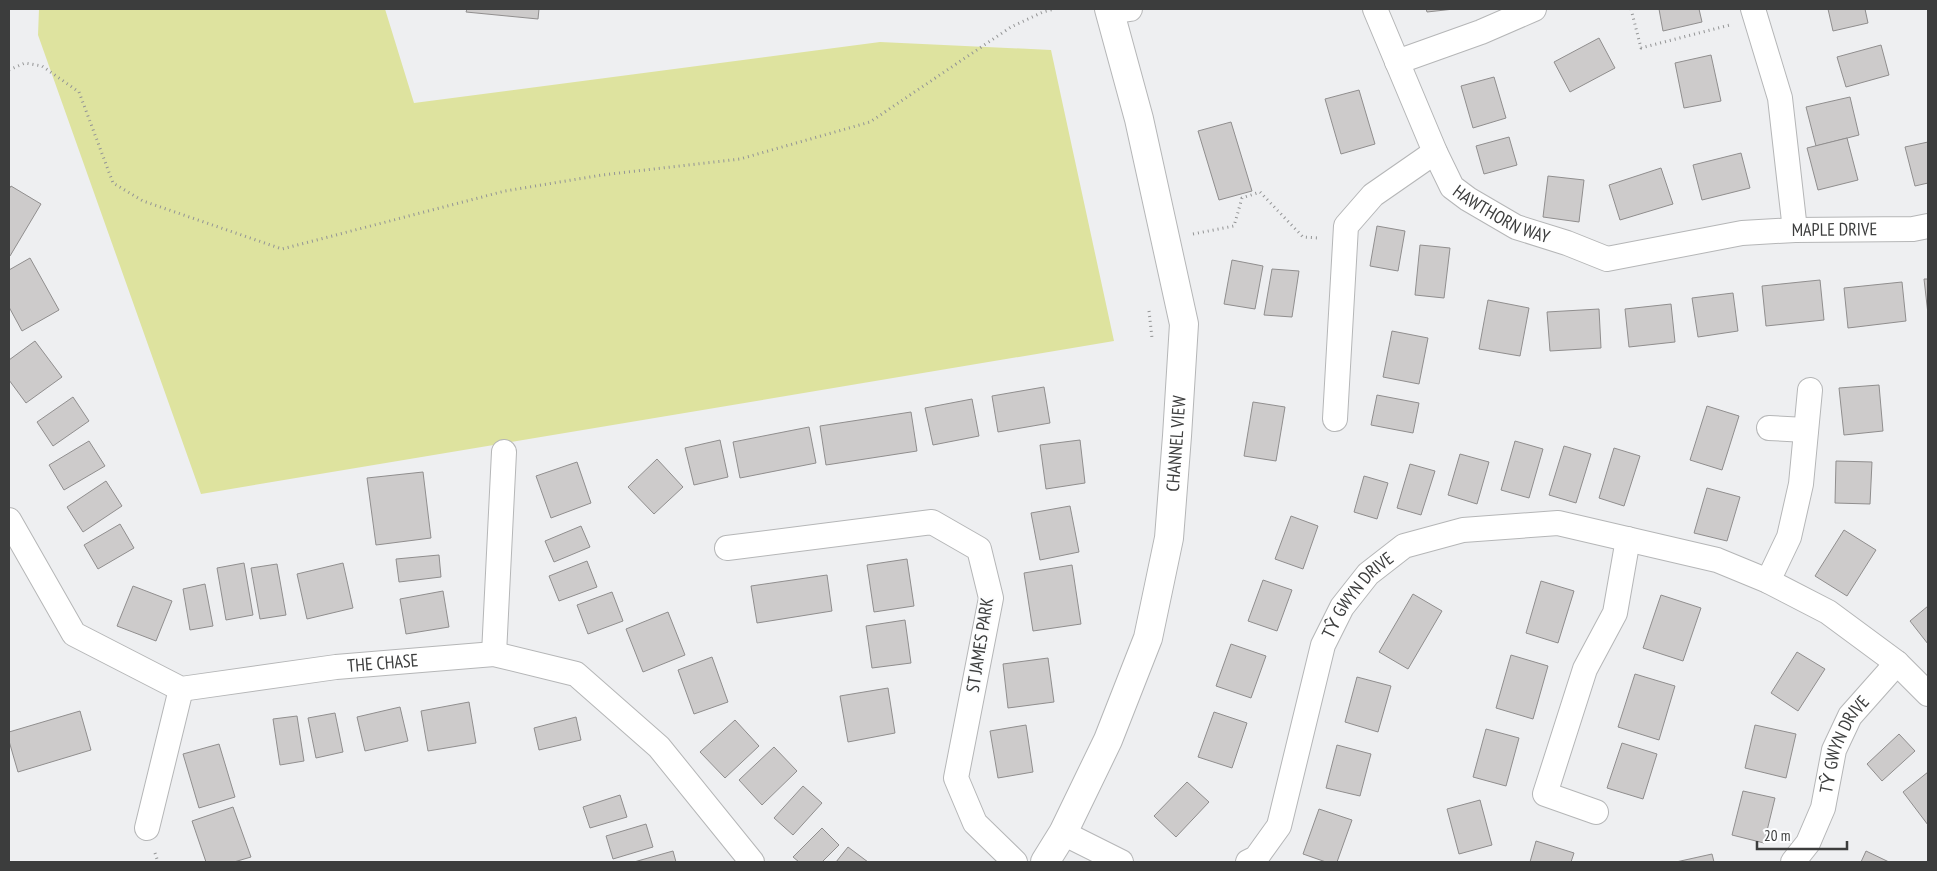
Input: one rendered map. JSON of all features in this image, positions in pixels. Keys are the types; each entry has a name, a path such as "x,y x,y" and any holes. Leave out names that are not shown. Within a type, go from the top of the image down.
{"street":[{"name":"HAWTHORN WAY","path":"1374,9 1435,152 1452,186 1468,199 1516,227 1567,243 1607,259 1742,233"},
{"name":"CHANNEL VIEW","path":"1045,862 1063,833 1108,740 1148,638 1169,538 1184,324 1116,10"},
{"path":"1397,62 1481,32 1534,10"},
{"path":"1755,13 1780,98 1795,230"},
{"path":"1335,419 1346,226 1373,195 1435,152"},
{"name":"MAPLE DRIVE","path":"1742,233 1795,230 1913,229 1928,226"},
{"path":"1768,581 1790,537 1802,484 1810,390"},
{"path":"1769,428 1806,430"},
{"path":"494,654 504,452"},
{"path":"9,520 74,634 180,689 147,828"},
{"name":"ST JAMES PARK","path":"727,548 932,522 979,549 990,598 956,778 975,822 1015,862"},
{"name":"TŶ GWYN DRIVE","path":"1248,862 1256,858 1279,826 1323,644 1342,607 1368,574 1404,546 1463,530 1558,523 1717,560 1768,581 1828,612 1896,662 1928,694"},
{"path":"1596,812 1545,794 1585,669 1615,613 1628,539"},
{"name":"THE CHASE","path":"180,689 336,667 494,654 576,674 659,747 752,862"},
{"name":"TŶ GWYN DRIVE","path":"1793,862 1808,843 1823,808 1834,750 1850,716 1896,662"},
{"path":"1063,833 1121,862"}],"path":[{"path":"9,70 25,63 42,66 79,92 113,184 143,201 282,249 505,191 602,175 740,159 870,122 1011,27 1043,12 1055,9"},
{"path":"1631,9 1642,48 1755,13"},
{"path":"1166,240 1234,226 1242,198 1260,192 1303,237 1345,240"},
{"path":"1149,309 1152,338"}],"green space":[{"path":"39,9 385,9 414,103 880,42 1051,50 1114,341 201,494 38,35"}],"building":[{"path":"467,9 539,9 538,19 466,12"},
{"path":"1426,9 1454,9 1427,12"},
{"path":"1659,9 1699,9 1702,22 1663,31"},
{"path":"1828,9 1865,9 1868,23 1833,31"},
{"path":"1599,38 1615,68 1570,92 1554,62"},
{"path":"1881,45 1889,75 1846,87 1837,57"},
{"path":"1711,55 1721,101 1684,108 1675,63"},
{"path":"1494,77 1506,118 1473,128 1461,86"},
{"path":"1359,90 1375,144 1341,154 1325,99"},
{"path":"1850,97 1859,135 1816,146 1806,107"},
{"path":"1231,122 1252,191 1219,200 1198,131"},
{"path":"1509,137 1517,165 1484,174 1476,146"},
{"path":"1847,138 1858,180 1818,190 1807,148"},
{"path":"1928,142 1928,183 1915,186 1905,147"},
{"path":"1741,153 1750,188 1702,200 1693,165"},
{"path":"1661,168 1673,204 1620,220 1609,185"},
{"path":"1548,176 1584,180 1579,222 1543,217"},
{"path":"11,186 41,204 10,256 9,189"},
{"path":"1377,226 1405,231 1398,271 1370,266"},
{"path":"1420,245 1450,248 1444,298 1415,295"},
{"path":"30,258 59,310 22,331 9,307 9,270"},
{"path":"1232,260 1263,266 1255,309 1224,304"},
{"path":"1272,269 1299,271 1292,317 1264,315"},
{"path":"1924,279 1928,279 1928,314"},
{"path":"1820,280 1824,320 1766,326 1762,286"},
{"path":"1902,282 1906,321 1848,328 1844,288"},
{"path":"1733,293 1738,331 1698,337 1692,298"},
{"path":"1488,300 1529,308 1520,356 1479,349"},
{"path":"1671,304 1675,342 1629,347 1625,309"},
{"path":"1599,309 1601,348 1550,351 1547,312"},
{"path":"1392,331 1428,338 1419,384 1383,377"},
{"path":"35,341 62,377 26,403 9,380 9,360"},
{"path":"1879,385 1883,431 1844,435 1839,388"},
{"path":"1044,387 1050,423 998,432 992,396"},
{"path":"1377,395 1419,403 1413,433 1371,425"},
{"path":"73,397 89,421 53,446 37,422"},
{"path":"972,399 979,436 933,445 925,408"},
{"path":"1253,402 1285,407 1276,461 1244,456"},
{"path":"1707,406 1739,416 1722,470 1690,460"},
{"path":"911,412 917,451 826,465 820,426"},
{"path":"809,427 816,463 740,478 733,442"},
{"path":"720,440 728,477 694,485 685,448"},
{"path":"1080,440 1085,483 1046,489 1040,445"},
{"path":"89,441 105,466 64,490 49,465"},
{"path":"1515,441 1543,449 1529,498 1501,490"},
{"path":"1564,446 1591,454 1576,503 1549,495"},
{"path":"1614,448 1640,456 1624,506 1599,498"},
{"path":"1460,454 1489,462 1477,504 1448,495"},
{"path":"657,459 683,487 654,514 628,487"},
{"path":"1836,461 1872,462 1870,504 1835,503"},
{"path":"577,462 591,503 551,518 536,476"},
{"path":"1410,464 1435,471 1421,515 1397,508"},
{"path":"423,472 431,538 376,545 367,478"},
{"path":"1364,476 1388,483 1377,519 1354,512"},
{"path":"106,481 122,506 83,532 67,507"},
{"path":"1707,488 1740,497 1727,541 1694,533"},
{"path":"1070,506 1079,552 1040,560 1031,513"},
{"path":"1291,516 1318,526 1303,569 1275,559"},
{"path":"120,524 134,548 98,569 84,545"},
{"path":"581,526 590,547 554,562 545,541"},
{"path":"1844,530 1876,550 1847,596 1815,576"},
{"path":"439,555 441,577 399,582 396,559"},
{"path":"907,559 914,606 874,612 867,565"},
{"path":"587,561 597,587 559,601 549,576"},
{"path":"244,563 253,615 226,620 217,568"},
{"path":"343,563 353,608 307,619 297,574"},
{"path":"277,564 286,615 260,619 251,568"},
{"path":"1072,565 1081,624 1033,631 1024,573"},
{"path":"827,575 832,611 757,623 751,586"},
{"path":"1263,580 1292,590 1277,631 1248,621"},
{"path":"1541,581 1574,591 1558,643 1526,633"},
{"path":"205,584 213,626 190,630 183,589"},
{"path":"133,586 172,601 156,641 117,626"},
{"path":"443,591 449,627 406,634 400,599"},
{"path":"612,592 623,621 588,634 577,605"},
{"path":"1413,594 1442,611 1408,669 1379,652"},
{"path":"1661,595 1701,608 1683,661 1643,648"},
{"path":"1928,606 1928,644 1910,621"},
{"path":"668,612 685,655 643,672 626,629"},
{"path":"905,620 911,663 872,668 866,626"},
{"path":"1231,644 1266,656 1251,698 1216,686"},
{"path":"1797,652 1825,669 1798,711 1771,693"},
{"path":"1511,655 1548,666 1533,719 1496,708"},
{"path":"712,657 728,702 694,714 678,670"},
{"path":"1048,658 1054,702 1008,708 1003,664"},
{"path":"1635,674 1675,686 1659,740 1618,727"},
{"path":"1357,677 1391,686 1378,732 1345,722"},
{"path":"888,688 895,733 848,742 840,696"},
{"path":"469,702 476,743 428,751 421,711"},
{"path":"400,707 408,741 365,751 357,717"},
{"path":"80,711 91,750 18,772 9,741 9,732"},
{"path":"1214,712 1247,723 1232,768 1198,757"},
{"path":"335,713 343,752 316,758 308,718"},
{"path":"297,716 304,761 280,765 273,719"},
{"path":"576,717 581,740 539,750 534,728"},
{"path":"735,720 759,746 725,778 700,752"},
{"path":"1026,725 1033,772 998,778 990,731"},
{"path":"1755,725 1796,734 1786,778 1745,768"},
{"path":"1486,729 1519,738 1506,786 1473,777"},
{"path":"1899,734 1915,751 1882,781 1867,764"},
{"path":"1622,743 1657,754 1643,799 1607,788"},
{"path":"219,744 235,797 199,808 183,754"},
{"path":"1337,745 1371,754 1360,796 1326,788"},
{"path":"774,747 797,771 762,805 739,780"},
{"path":"1928,772 1928,825 1903,792"},
{"path":"1187,782 1209,802 1176,837 1154,816"},
{"path":"803,786 822,803 793,835 774,818"},
{"path":"1743,791 1775,798 1764,843 1732,835"},
{"path":"620,795 627,817 590,828 583,807"},
{"path":"1480,800 1492,845 1459,854 1447,809"},
{"path":"233,807 251,857 234,862 206,862 192,821"},
{"path":"1319,809 1352,820 1337,862 1326,862 1303,854"},
{"path":"646,824 653,847 613,859 606,836"},
{"path":"822,828 839,845 822,862 799,862 793,857"},
{"path":"1536,841 1574,853 1571,862 1530,862"},
{"path":"848,847 868,862 836,862"},
{"path":"673,851 676,862 634,862"},
{"path":"1866,851 1889,862 1861,862"},
{"path":"1712,854 1714,862 1676,862"}]}
